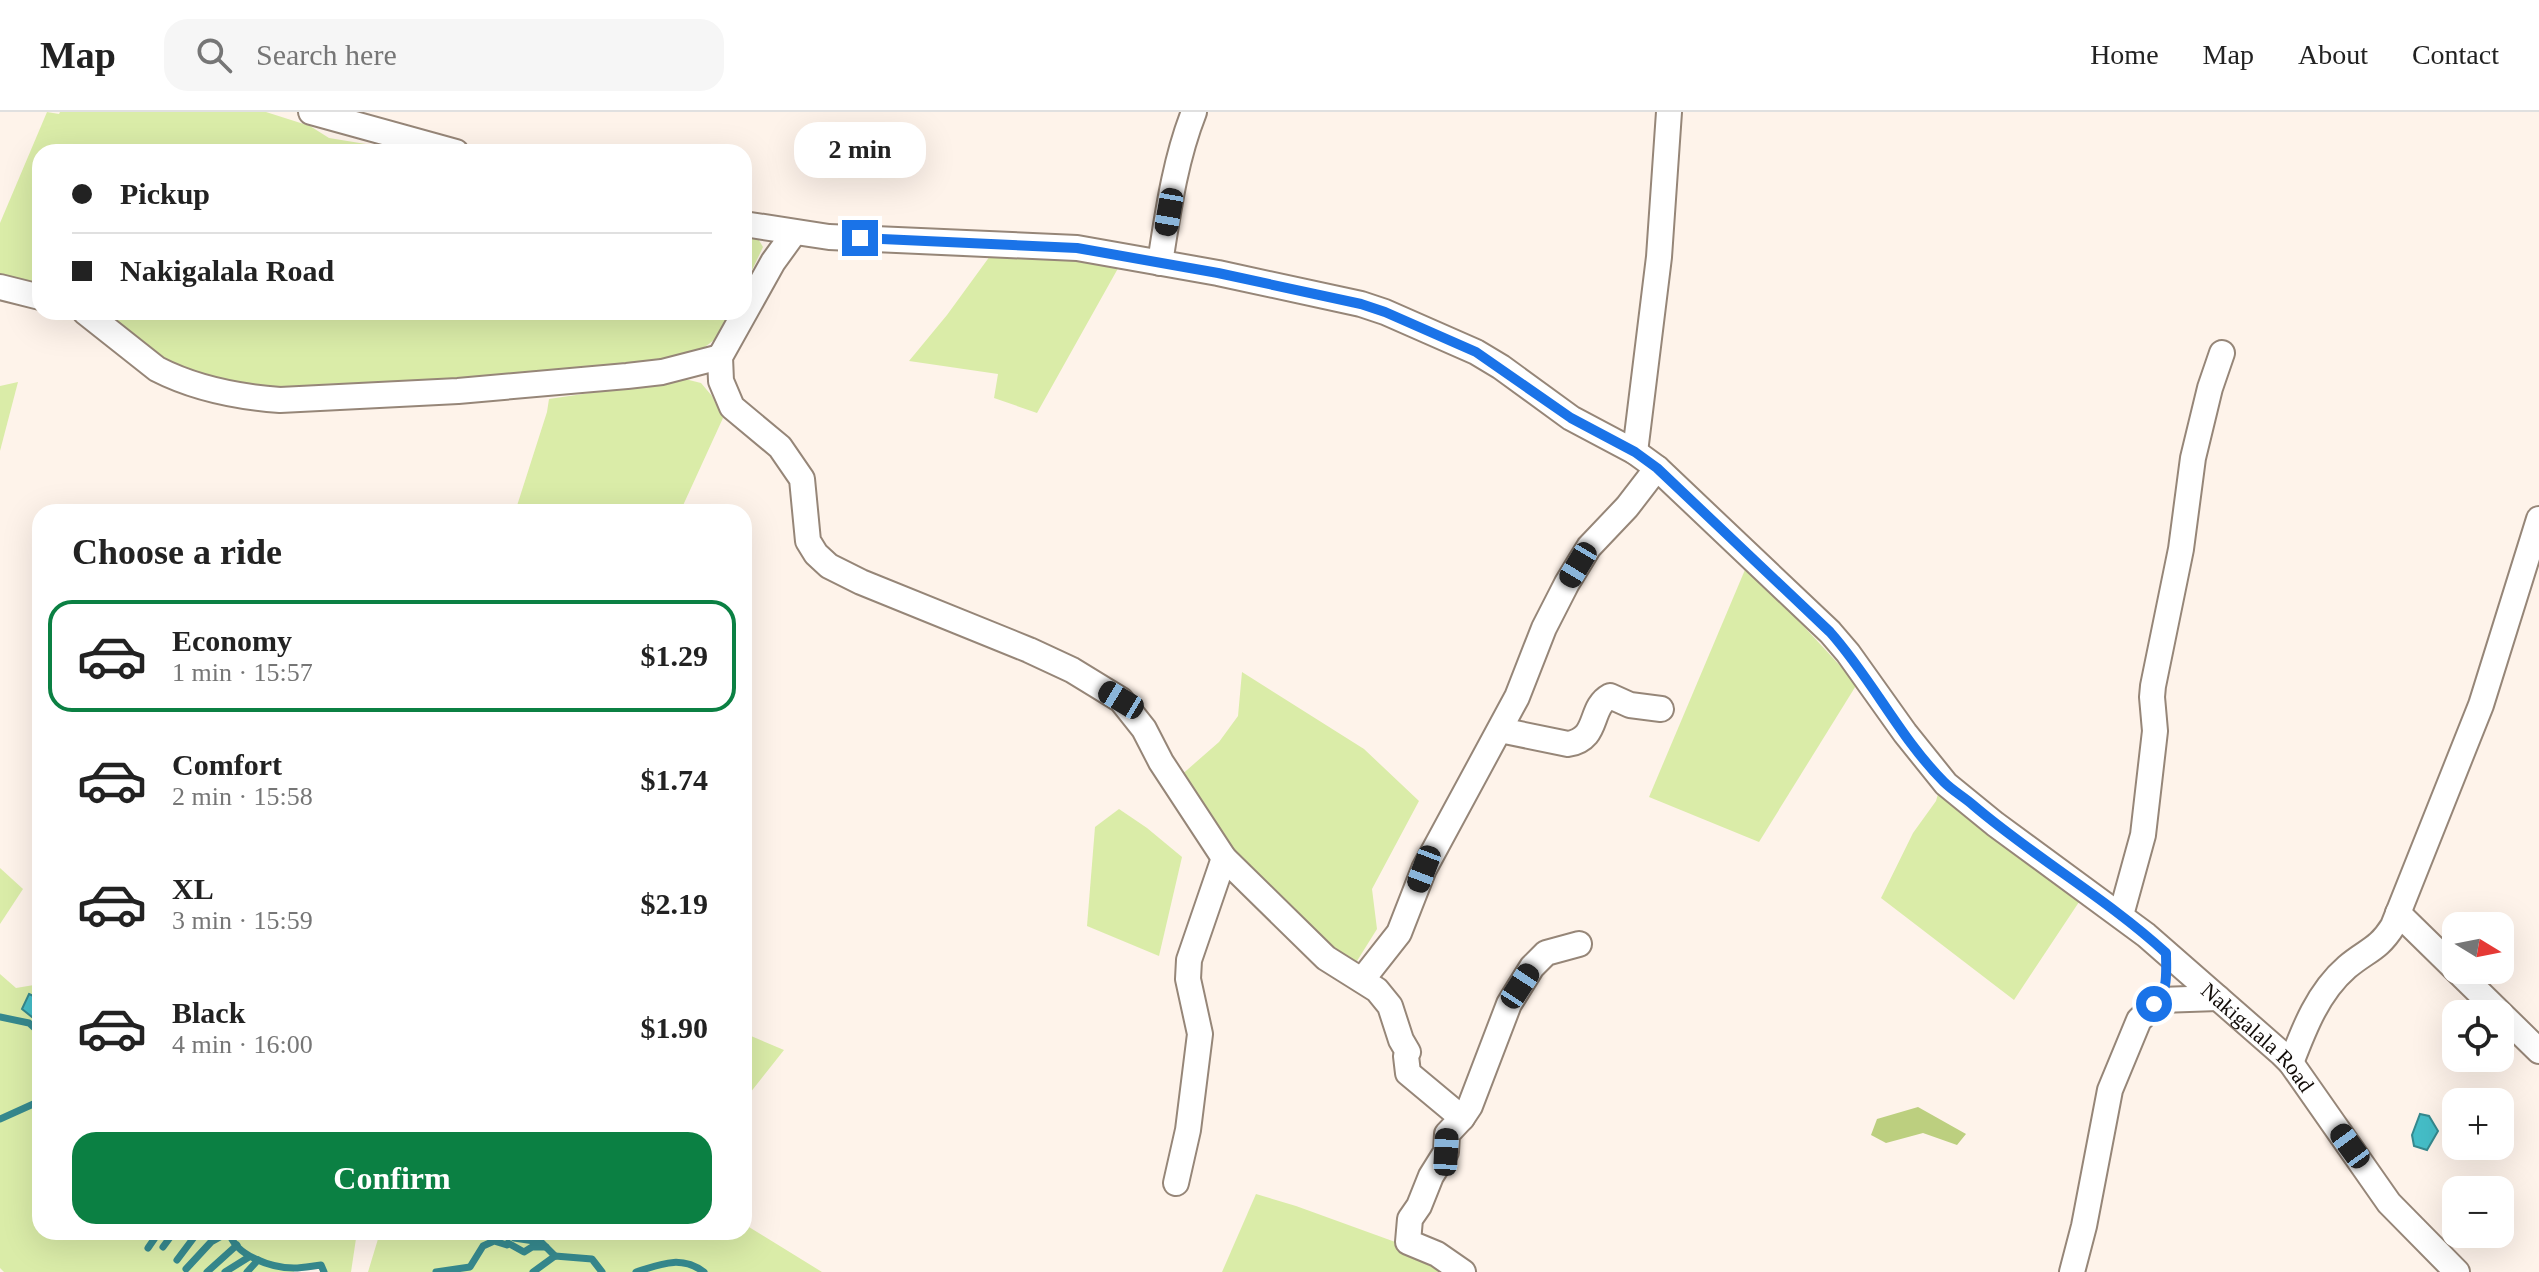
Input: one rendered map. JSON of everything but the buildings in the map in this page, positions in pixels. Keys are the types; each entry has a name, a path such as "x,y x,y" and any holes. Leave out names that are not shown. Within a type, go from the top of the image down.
{"street":[{"path":"311,112 427,144"},
{"path":"1160,263 1173,186 1194,112"},
{"path":"1635,452 1659,257 1669,112"},
{"name":"Nakigalala Road","path":"752,225 794,233 1077,248 1301,291 1385,312 1476,352 1571,418 1635,452 1657,468 1830,632 1946,784 1995,824 2121,915 2291,1063 2389,1203 2457,1272"},
{"path":"752,300 794,233"},
{"path":"0,287 32,295"},
{"path":"95,320 169,375 211,389 252,398 280,400 458,391 627,376 662,372 720,357"},
{"path":"741,320 720,357 721,381 732,407 780,447 802,479 808,541 816,554 829,566 861,582 1072,670 1121,700 1144,729 1161,762 1224,858 1326,958 1377,990 1390,1006 1408,1052 1408,1073 1462,1118"},
{"path":"2121,915 2143,835 2155,731 2153,686 2181,549 2193,458 2222,353"},
{"path":"1362,980 1399,933 1424,869 1517,697 1544,628 1567,583 1589,547 1627,507 1657,468"},
{"path":"2291,1063 2308,1019 2329,988 2350,965 2381,944 2393,926 2481,705 2539,519"},
{"path":"1500,730 1568,744 1586,737 1604,700 1610,696 1630,705 1661,709"},
{"path":"1176,1183 1188,1130 1200,1034 1188,979 1189,960 1224,858"},
{"path":"2398,913 2539,1051"},
{"path":"1463,1272 1437,1254 1408,1242 1410,1219 1446,1152 1447,1134 1470,1106 1509,1004 1532,967 1546,953 1579,944"},
{"path":"2072,1272 2110,1090 2139,1020 2160,1000 2164,988 2166,953"},
{"path":"2160,1000 2218,998"}],"green space":[{"path":"47,112 266,112 310,126 329,138 366,144 33,144"},
{"path":"32,147 32,288 0,279 0,223"},
{"path":"752,236 757,237 763,247 752,270"},
{"path":"990,256 1121,263 1037,413 994,398 998,374 909,361"},
{"path":"105,320 729,320 722,334 693,356 657,368 477,381 322,384 264,396 161,369"},
{"path":"685,379 701,383 723,418 684,504 518,504 549,399"},
{"path":"18,382 0,451 0,386"},
{"path":"1747,565 1857,684 1759,842 1649,797"},
{"path":"1242,672 1364,749 1419,801 1372,889 1377,929 1357,961 1345,969 1171,784 1219,742 1238,716"},
{"path":"1940,787 2083,896 2014,1000 1881,898 1913,833 1936,801"},
{"path":"1119,809 1182,857 1159,956 1087,926 1095,827"},
{"path":"0,868 23,889 0,924"},
{"path":"0,974 16,988 32,985 32,1240 356,1240 351,1272 324,1272 320,1265 295,1268 294,1272 4,1272 0,1268"},
{"path":"752,1036 784,1050 752,1090"},
{"path":"1918,1107 1966,1134 1957,1145 1923,1133 1886,1143 1871,1135 1877,1119"},
{"path":"1256,1194 1296,1206 1478,1272 1222,1272"},
{"path":"752,1229 822,1272 368,1272 378,1240 752,1240"}],"water":[{"path":"29,994 32,995 32,1017 22,1009"},
{"path":"2420,1114 2429,1116 2438,1131 2427,1150 2414,1146 2412,1135"}],"waterway":[{"path":"0,1017 32,1026"},
{"path":"0,1119 32,1105"},
{"path":"148,1248 154,1240"},
{"path":"163,1247 168,1240"},
{"path":"177,1260 192,1240"},
{"path":"186,1269 215,1240"},
{"path":"233,1240 246,1254 265,1263 297,1268 321,1265 324,1272"},
{"path":"528,1240 541,1242 555,1256"},
{"path":"436,1272 470,1267 483,1246 494,1241 508,1243 524,1252 532,1247 546,1247"},
{"path":"207,1272 237,1245"},
{"path":"533,1272 555,1256 592,1259 602,1272"},
{"path":"225,1272 249,1257"},
{"path":"247,1272 258,1260"},
{"path":"636,1272 679,1262 704,1272"}],"route":[{"path":"860,238 1077,248 1218,273 1361,304 1476,352 1571,418 1635,452 1657,468 1830,632 1946,784 1995,824 2101,900 2166,953 2164,988 2160,1000 2154,1004"}]}
